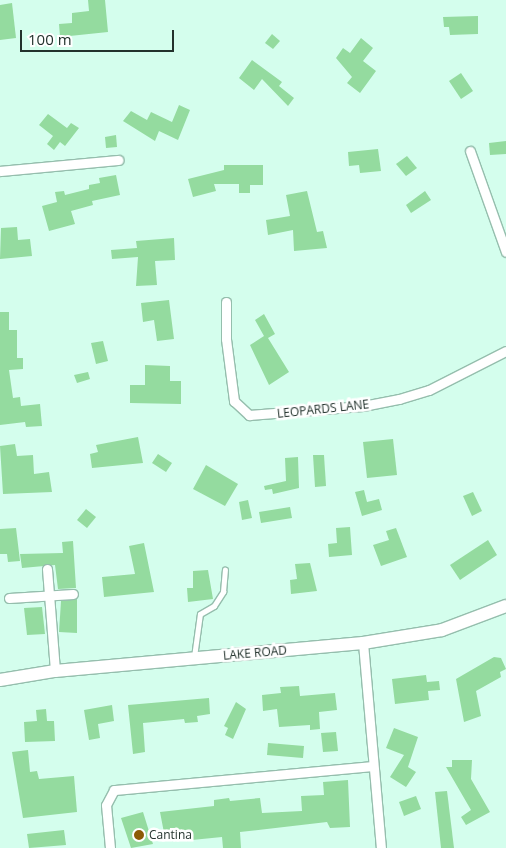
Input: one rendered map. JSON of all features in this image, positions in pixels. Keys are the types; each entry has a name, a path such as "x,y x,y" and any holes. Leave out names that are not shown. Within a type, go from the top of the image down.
{"main road":[{"name":"LAKE ROAD","path":"0,680 55,670 364,643 442,630 506,606"}],"street":[{"path":"470,151 506,252"},
{"path":"0,171 118,160"},
{"name":"LEOPARDS LANE","path":"226,302 226,339 234,401 249,415 363,406 399,399 429,390 506,351"},
{"path":"47,569 55,670"},
{"path":"9,598 73,594"},
{"path":"364,643 371,766 381,848"},
{"path":"110,848 106,805 114,790 371,766"}],"lane":[{"path":"194,658 200,614 214,606 222,592 225,570"}],"building":[{"path":"88,0 105,0 108,32 60,37 59,24 72,23 72,13 89,11"},
{"path":"12,3 16,38 0,40 0,5"},
{"path":"478,16 478,34 450,35 449,27 444,27 443,17"},
{"path":"272,34 280,41 273,49 265,43"},
{"path":"361,38 373,48 363,61 376,71 360,93 347,83 352,77 336,58 343,48 350,53"},
{"path":"252,60 282,82 279,86 294,98 288,106 262,79 254,90 239,78"},
{"path":"461,73 473,91 461,99 449,81"},
{"path":"179,105 190,110 178,140 159,131 155,141 123,121 131,111 147,120 151,112 172,122"},
{"path":"48,114 67,128 71,123 79,128 65,146 60,142 54,150 47,144 53,136 39,125"},
{"path":"116,135 117,147 106,148 105,137"},
{"path":"506,141 506,154 490,155 489,143"},
{"path":"378,149 381,171 360,173 359,165 349,166 348,152"},
{"path":"407,156 417,168 406,176 396,164"},
{"path":"224,165 263,165 263,185 250,185 250,193 239,193 239,184 214,184 216,191 193,197 188,179 224,170"},
{"path":"116,175 120,195 92,201 93,205 71,211 75,224 49,231 42,206 57,202 55,192 64,191 65,195 89,189 89,185 100,183 99,178"},
{"path":"307,191 317,232 323,231 327,248 294,251 293,230 268,235 266,220 290,216 286,195"},
{"path":"425,191 431,200 411,213 406,205"},
{"path":"17,227 18,240 30,239 32,256 0,259 1,228"},
{"path":"174,238 175,260 155,261 157,285 136,286 138,257 112,259 111,250 137,248 136,241"},
{"path":"169,300 174,339 157,341 154,320 143,322 141,303"},
{"path":"0,312 9,312 9,330 17,330 17,358 23,358 23,369 9,370 13,398 20,397 21,406 40,404 42,426 26,427 25,422 0,425"},
{"path":"264,314 275,334 268,338 289,372 269,385 250,345 264,336 255,320"},
{"path":"103,341 108,361 96,364 91,343"},
{"path":"145,365 170,366 170,381 181,381 181,404 130,403 130,385 145,385"},
{"path":"88,372 90,379 77,383 74,375"},
{"path":"138,437 143,463 92,468 90,454 98,452 96,445"},
{"path":"393,439 397,475 367,478 363,442"},
{"path":"15,444 17,456 33,455 34,474 49,472 52,492 3,494 0,446"},
{"path":"158,454 172,463 166,472 152,463"},
{"path":"313,455 324,455 326,486 315,487"},
{"path":"298,457 299,488 273,494 272,489 265,490 264,486 286,481 285,458"},
{"path":"206,465 238,484 225,506 193,489"},
{"path":"364,490 367,502 379,499 382,510 362,516 355,492"},
{"path":"473,492 482,511 472,516 463,496"},
{"path":"248,500 252,518 242,520 239,502"},
{"path":"290,507 292,518 261,523 259,512"},
{"path":"86,509 96,517 87,528 77,520"},
{"path":"350,527 352,555 329,557 328,544 337,543 336,528"},
{"path":"16,528 20,561 8,562 7,554 0,554 0,529"},
{"path":"396,528 407,557 381,566 373,545 389,540 386,531"},
{"path":"488,540 497,555 460,580 450,565"},
{"path":"73,541 76,588 58,589 55,565 22,568 20,554 63,553 62,542"},
{"path":"144,543 154,592 104,597 102,577 135,574 129,546"},
{"path":"310,563 317,591 291,594 290,580 297,579 295,564"},
{"path":"208,570 213,599 188,602 187,588 193,588 193,571"},
{"path":"77,599 77,633 59,632 61,601"},
{"path":"42,607 45,634 27,635 24,608"},
{"path":"494,657 501,658 506,669 500,672 501,677 476,691 481,716 464,722 456,679"},
{"path":"426,675 427,682 439,681 440,690 428,691 429,700 395,704 392,679"},
{"path":"299,686 300,696 335,693 337,710 319,712 320,729 310,730 310,725 279,727 277,709 263,711 262,695 281,693 280,687"},
{"path":"209,698 210,714 197,716 198,722 185,723 184,719 143,723 145,752 133,754 128,705"},
{"path":"236,702 246,709 233,739 225,735 228,728 224,726"},
{"path":"112,705 114,721 98,724 100,738 89,740 84,710"},
{"path":"46,709 47,721 54,721 55,741 25,742 24,722 37,721 36,710"},
{"path":"394,728 418,737 408,767 416,772 406,787 390,777 404,755 386,748"},
{"path":"336,732 338,751 323,752 321,733"},
{"path":"268,743 304,746 303,758 267,755"},
{"path":"28,750 30,772 37,771 39,779 74,776 77,812 23,818 12,752"},
{"path":"452,760 472,760 471,779 490,812 466,825 461,817 471,810 446,767 452,767"},
{"path":"348,780 350,827 330,828 327,822 240,832 241,848 223,848 222,837 192,840 191,833 165,838 160,812 214,806 214,800 229,798 230,801 260,798 262,813 302,811 301,796 324,795 323,782"},
{"path":"447,791 454,848 441,848 435,792"},
{"path":"416,796 421,809 404,816 399,802"},
{"path":"143,812 153,844 131,848 121,818"},
{"path":"64,830 66,845 29,848 27,834"}],"place":[{"name":"Cantina","path":"139,835"}]}
